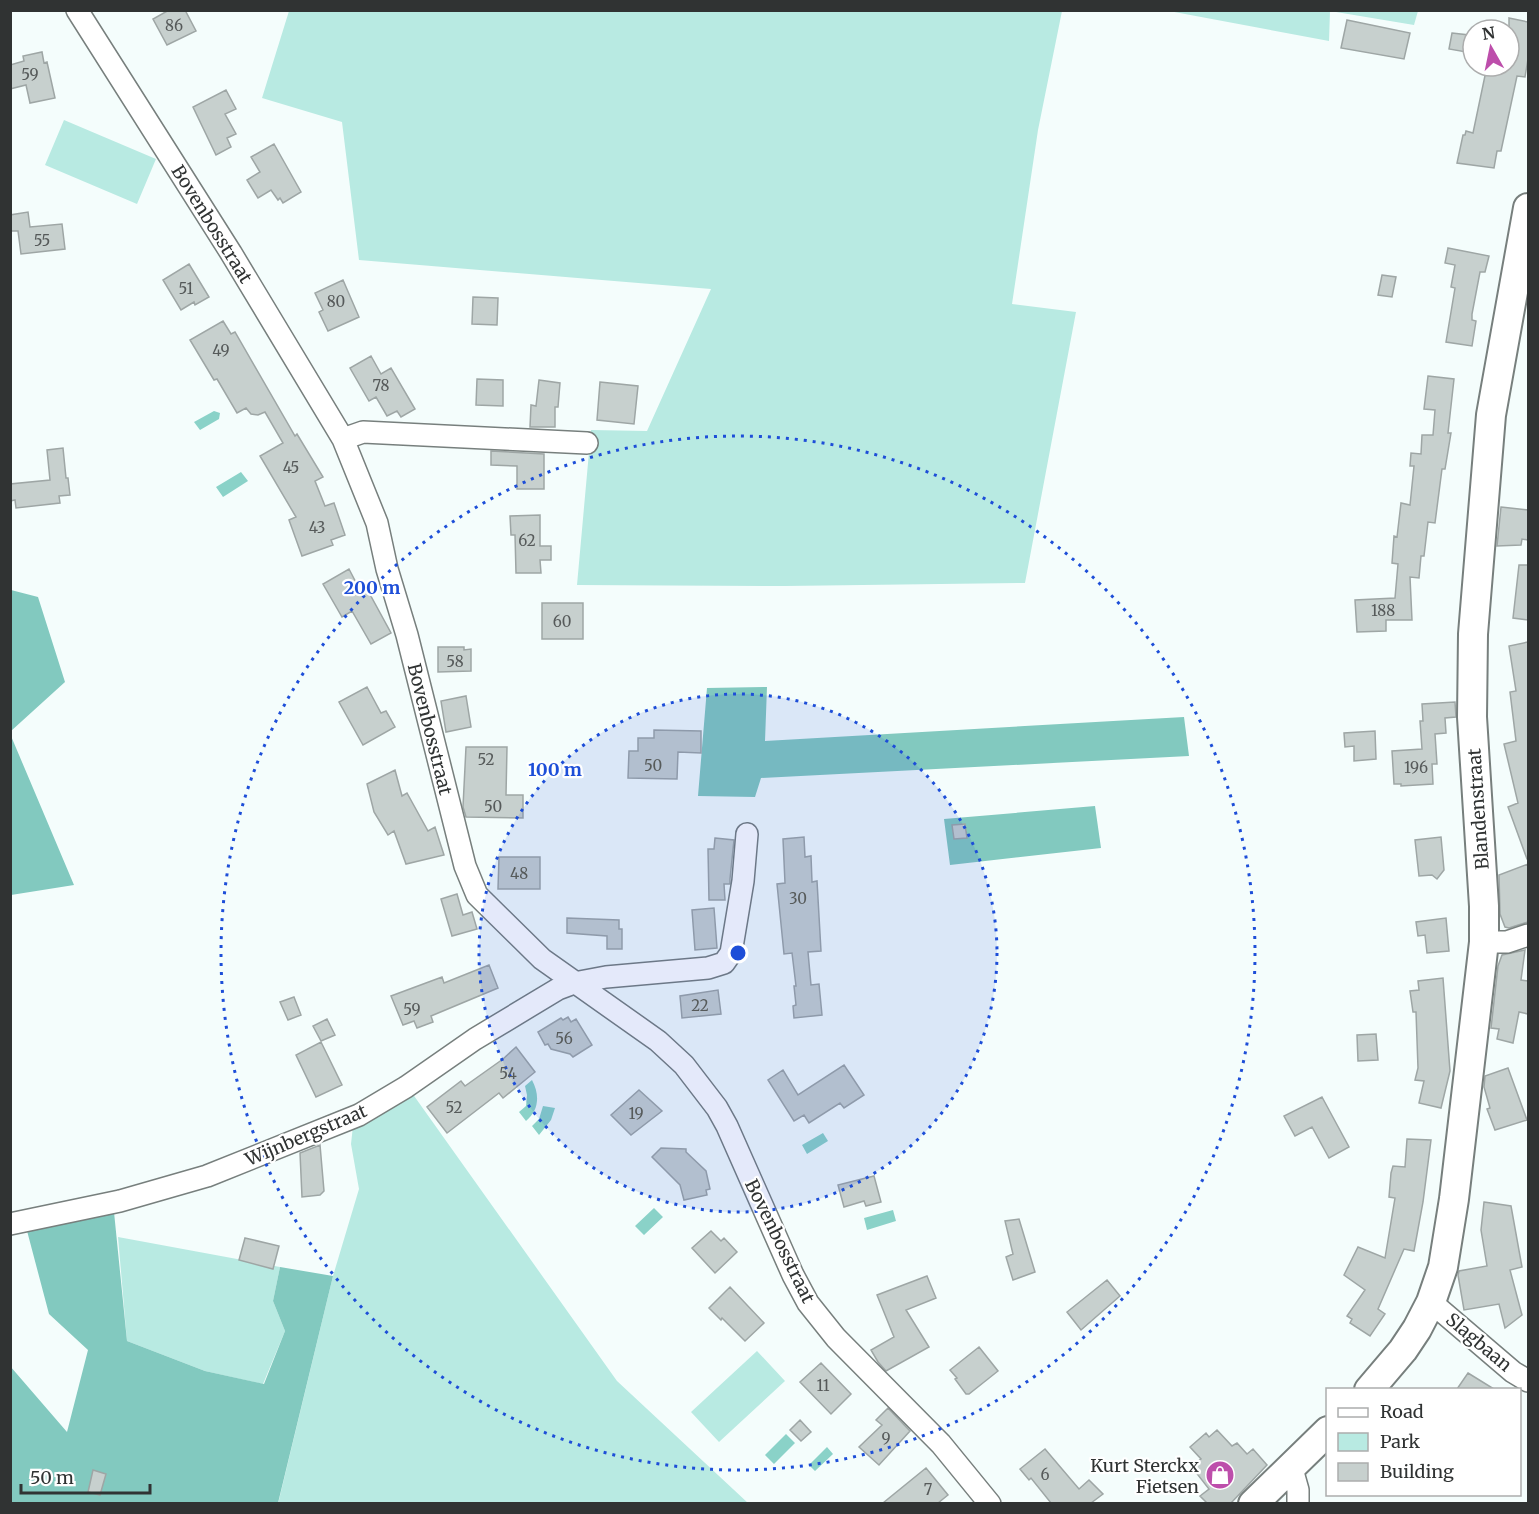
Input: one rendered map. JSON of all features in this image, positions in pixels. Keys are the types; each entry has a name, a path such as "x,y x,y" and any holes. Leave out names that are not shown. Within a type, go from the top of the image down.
{"street":[{"name":"Bovenbosstraat","path":"77,10 231,253 343,439 377,523 465,866 477,895 542,959 658,1041 684,1065 705,1091 728,1126 793,1275 808,1303 836,1338 941,1444 990,1503"},
{"name":"Blandenstraat","path":"1370,1388 1403,1350 1431,1302 1448,1243 1484,942 1484,894 1472,717 1473,634 1491,415 1528,208"},
{"path":"343,439 363,432 587,443"},
{"path":"574,982 708,968 724,963 731,953 743,881 747,834"},
{"path":"1484,942 1507,942 1528,935"},
{"name":"Wijnbergstraat","path":"10,1224 120,1201 207,1176 359,1115 406,1087 475,1038 574,982"},
{"name":"Slagbaan","path":"1431,1302 1513,1372 1528,1381"},
{"path":"1253,1503 1326,1433"},
{"path":"1291,1465 1298,1490 1298,1503"}],"green space":[{"path":"289,11 1062,11 1038,130 1012,304 1076,312 1025,583 785,586 577,585 591,430 647,431 711,289 359,260 342,122 262,98"},
{"path":"1169,11 1330,11 1329,41"},
{"path":"1330,11 1418,11 1414,25"},
{"path":"64,120 156,159 137,204 45,165"},
{"path":"412,1093 617,1381 748,1503 278,1504 333,1276 359,1189 351,1144 353,1126"},
{"path":"118,1237 280,1267 273,1301 285,1331 263,1384 205,1371 127,1341"},
{"path":"757,1351 785,1381 719,1442 691,1412"}],"shaded area":[{"path":"214,411 220,413 219,419 200,430 194,422"},
{"path":"241,472 248,481 223,497 216,487"},
{"path":"11,590 38,597 65,682 11,731"},
{"path":"767,687 765,741 1184,717 1189,756 761,778 755,797 698,796 707,688"},
{"path":"11,736 74,885 11,895"},
{"path":"1095,806 1101,848 950,865 944,819"},
{"path":"532,1080 537,1102 534,1112 526,1121 519,1112 526,1106 525,1086"},
{"path":"543,1106 555,1108 551,1120 539,1135 532,1126 539,1119"},
{"path":"823,1133 828,1141 807,1154 802,1145"},
{"path":"654,1208 663,1217 644,1235 635,1226"},
{"path":"893,1210 896,1221 867,1230 864,1218"},
{"path":"114,1212 127,1341 205,1371 264,1384 285,1331 273,1301 280,1267 333,1276 278,1503 11,1503 10,1366 67,1432 88,1350 49,1314 26,1227"},
{"path":"786,1434 795,1443 774,1464 765,1455"},
{"path":"827,1447 833,1454 815,1471 809,1465"}],"building":[{"path":"169,10 185,10 196,31 167,45 153,19"},
{"path":"1347,20 1410,33 1404,59 1341,48"},
{"path":"1521,21 1528,22 1528,59 1525,77 1521,76"},
{"path":"1452,33 1461,34 1461,51 1449,49"},
{"path":"42,52 44,63 47,62 55,98 30,103 26,85 10,89 10,65 24,61 23,56"},
{"path":"1484,78 1517,78 1501,151 1497,151 1494,168 1457,163 1463,135 1466,131 1473,133"},
{"path":"226,90 236,109 225,114 236,134 227,138 231,147 216,155 193,107"},
{"path":"274,144 301,192 283,203 271,190 258,198 247,180 260,172 251,157"},
{"path":"28,212 30,227 62,224 65,249 21,254 18,231 11,231 10,215"},
{"path":"1448,248 1489,256 1485,272 1480,272 1472,314 1472,320 1476,321 1472,346 1446,342 1455,288 1451,287 1455,265 1445,263"},
{"path":"189,264 209,297 181,310 163,280"},
{"path":"1382,275 1396,277 1392,297 1378,295"},
{"path":"343,280 359,317 328,331 319,312 323,310 315,293"},
{"path":"473,297 498,298 497,325 472,324"},
{"path":"223,321 231,334 235,332 295,436 297,434 323,477 315,481 325,506 334,503 345,535 331,540 333,545 302,556 289,520 296,517 260,456 283,443 265,412 258,415 251,414 246,408 237,413 190,340"},
{"path":"371,356 381,374 391,368 415,409 401,417 397,411 387,416 376,397 369,401 350,368"},
{"path":"1428,376 1454,379 1448,433 1451,433 1445,469 1442,469 1435,523 1428,522 1419,578 1410,577 1412,620 1386,620 1386,631 1357,632 1355,600 1395,598 1398,564 1392,563 1394,536 1397,537 1401,503 1410,505 1414,466 1410,466 1411,453 1421,454 1422,435 1433,435 1435,410 1424,409"},
{"path":"477,379 503,380 503,406 476,405"},
{"path":"539,380 560,383 558,407 555,407 555,427 530,427 531,405 536,406"},
{"path":"600,382 638,386 634,424 597,420"},
{"path":"63,448 70,495 59,496 60,503 16,508 15,500 10,501 10,484 50,480 47,450"},
{"path":"491,451 544,454 544,489 517,489 517,466 491,465"},
{"path":"1501,507 1528,510 1528,540 1522,539 1521,545 1497,546"},
{"path":"540,515 540,546 551,546 551,560 540,560 541,573 516,573 515,535 511,535 510,516"},
{"path":"1519,565 1528,565 1528,620 1513,618"},
{"path":"349,569 361,592 367,589 391,633 371,644 352,611 342,617 323,584"},
{"path":"542,603 583,603 583,639 542,639"},
{"path":"1528,642 1527,859 1508,807 1518,803 1504,744 1516,741 1510,692 1516,691 1509,646"},
{"path":"438,647 471,649 471,671 438,672"},
{"path":"367,687 381,713 386,711 395,727 363,745 339,702"},
{"path":"466,696 471,727 446,732 441,701"},
{"path":"1455,702 1456,717 1445,718 1446,733 1435,734 1437,764 1432,764 1433,784 1401,786 1401,784 1394,784 1392,751 1422,749 1420,721 1423,721 1422,704"},
{"path":"654,730 701,731 701,753 678,752 677,779 628,778 629,751 638,751 638,738 654,738"},
{"path":"1375,731 1376,759 1354,761 1354,746 1345,747 1344,733"},
{"path":"466,747 507,747 506,795 523,795 523,818 466,817 463,807"},
{"path":"395,770 402,796 407,793 428,831 435,827 444,855 406,864 394,831 388,835 374,812 367,784"},
{"path":"965,824 967,838 954,839 952,825"},
{"path":"804,837 805,857 811,856 812,882 817,881 821,951 808,952 811,985 819,984 822,1015 794,1018 793,1006 796,1005 794,986 796,986 792,953 784,954 777,884 785,883 783,839"},
{"path":"1441,837 1444,870 1437,879 1432,875 1419,876 1415,840"},
{"path":"715,838 734,840 730,884 724,884 725,900 709,900 708,849 714,849"},
{"path":"499,857 540,857 540,889 498,889"},
{"path":"1528,864 1528,922 1509,928 1505,927 1500,914 1499,875"},
{"path":"457,894 463,915 472,912 477,929 452,936 441,899"},
{"path":"714,908 717,948 695,950 692,910"},
{"path":"567,918 619,920 619,929 622,929 622,949 607,949 607,936 567,933"},
{"path":"1446,918 1449,951 1427,953 1425,935 1418,936 1416,922"},
{"path":"1525,950 1521,980 1528,981 1528,1014 1519,1012 1513,1043 1497,1039 1499,1029 1491,1028 1498,966 1502,955"},
{"path":"489,965 498,988 431,1016 433,1022 417,1028 414,1021 403,1025 391,996 442,977 444,983"},
{"path":"1443,978 1450,1071 1441,1108 1419,1103 1424,1081 1415,1080 1418,1068 1416,1012 1413,1012 1410,991 1419,990 1418,981"},
{"path":"718,990 721,1014 682,1018 680,996"},
{"path":"294,997 301,1015 288,1020 280,1002"},
{"path":"568,1017 571,1022 576,1019 592,1045 573,1057 551,1049 548,1044 545,1045 538,1032 561,1018 563,1020"},
{"path":"327,1019 335,1035 321,1041 313,1026"},
{"path":"1376,1034 1378,1060 1358,1061 1357,1035"},
{"path":"321,1042 342,1085 316,1097 296,1055"},
{"path":"516,1047 535,1072 503,1098 499,1093 447,1133 427,1107 461,1081 465,1086"},
{"path":"844,1065 864,1095 844,1108 840,1103 809,1123 804,1115 794,1121 768,1080 783,1070 798,1095"},
{"path":"1508,1068 1527,1120 1495,1130 1487,1109 1490,1108 1484,1087 1485,1076"},
{"path":"639,1090 662,1111 631,1135 611,1115"},
{"path":"1322,1097 1349,1147 1329,1158 1312,1127 1295,1136 1284,1116"},
{"path":"1407,1139 1431,1140 1414,1251 1404,1249 1378,1309 1385,1314 1370,1336 1350,1323 1352,1319 1347,1316 1365,1290 1344,1275 1358,1247 1385,1258 1395,1198 1389,1197 1391,1173 1393,1166 1405,1167"},
{"path":"320,1145 324,1191 320,1195 302,1197 300,1153"},
{"path":"661,1148 686,1149 686,1152 706,1171 710,1189 706,1190 707,1195 684,1200 680,1185 652,1157"},
{"path":"874,1176 881,1202 866,1206 864,1201 844,1207 838,1185"},
{"path":"1484,1202 1511,1206 1522,1267 1510,1270 1522,1315 1505,1328 1499,1304 1464,1310 1458,1275 1459,1271 1487,1266 1481,1230"},
{"path":"1019,1219 1035,1272 1013,1280 1006,1257 1013,1254 1005,1221"},
{"path":"711,1231 721,1241 724,1238 737,1252 715,1273 692,1248"},
{"path":"245,1238 279,1246 273,1269 239,1260"},
{"path":"927,1276 936,1298 906,1310 929,1347 886,1371 871,1350 894,1337 877,1295"},
{"path":"1107,1280 1120,1296 1081,1330 1067,1312"},
{"path":"730,1287 764,1323 745,1341 709,1308"},
{"path":"979,1347 998,1371 966,1394 950,1370"},
{"path":"821,1363 851,1394 831,1414 800,1382"},
{"path":"1468,1373 1492,1388 1458,1388"},
{"path":"888,1408 910,1431 879,1465 859,1447 882,1425 876,1420"},
{"path":"800,1420 811,1432 801,1441 790,1430"},
{"path":"1217,1430 1232,1446 1237,1443 1247,1454 1253,1449 1267,1465 1231,1503 1207,1503 1200,1496 1209,1489 1191,1466 1201,1459 1190,1447 1206,1433 1209,1437"},
{"path":"1045,1449 1079,1489 1089,1480 1103,1494 1091,1503 1051,1503 1031,1478 1029,1480 1020,1469"},
{"path":"926,1468 948,1495 938,1503 883,1503"},
{"path":"93,1470 106,1474 100,1495 88,1492"}],"place":[{"name":"Kurt Sterckx Fietsen","path":"1220,1475"}]}
